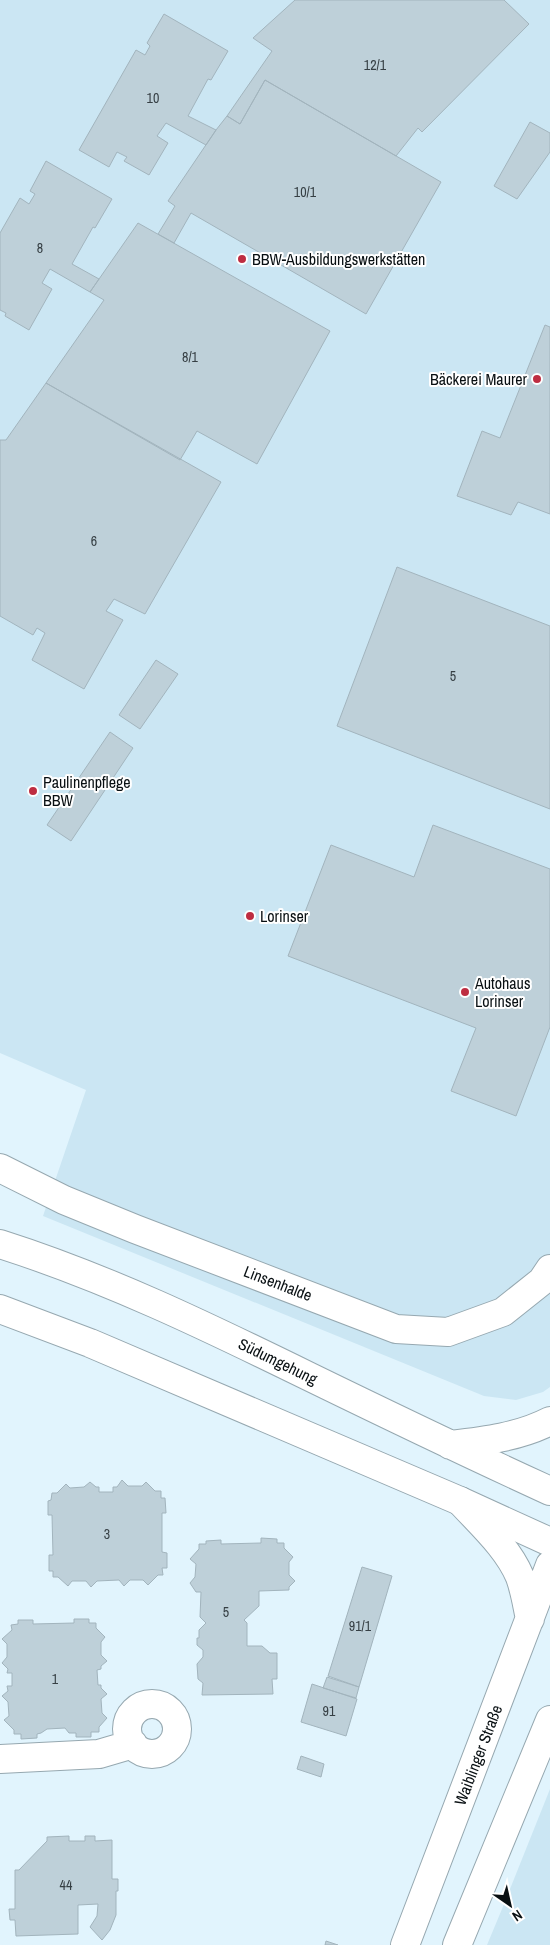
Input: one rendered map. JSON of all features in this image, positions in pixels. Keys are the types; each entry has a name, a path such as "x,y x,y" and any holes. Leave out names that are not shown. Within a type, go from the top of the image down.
{"street":[{"name":"Linsenhalde","path":"0,1168 82,1207 396,1329 448,1332 503,1312 542,1280 550,1269"},
{"name":"Südumgehung","path":"0,1244 50,1260 189,1318 550,1492"},
{"path":"0,1309 90,1343 460,1501 550,1542"},
{"path":"450,1445 513,1435 537,1428 550,1421"},
{"path":"460,1501 495,1540 514,1565 524,1590 530,1619"},
{"name":"Waiblinger Straße","path":"406,1945 550,1565"},
{"path":"457,1945 550,1720"},
{"path":"0,1759 99,1754 132,1744"}],"shaded area":[{"path":"0,0 550,0 550,1387 543,1392 516,1400 484,1396 43,1216 86,1090 0,1053"},
{"path":"550,1789 550,1945 487,1945 502,1909"}],"building":[{"path":"295,0 504,0 529,24 422,132 418,128 396,156 265,80 240,124 227,116 272,51 253,38"},
{"path":"164,14 228,51 211,80 208,79 188,116 216,130 206,145 166,123 157,136 168,143 149,175 124,161 127,157 117,152 109,167 79,150 136,50 145,55 150,46 147,43"},
{"path":"265,80 441,182 366,314 191,213 174,243 158,234 175,206 168,201 216,130 227,116 240,124"},
{"path":"530,122 550,133 550,152 517,199 494,186"},
{"path":"46,161 112,199 95,228 93,227 72,264 99,279 90,292 50,269 42,283 52,289 29,330 5,316 6,313 0,310 0,233 20,198 29,204 35,194 30,191"},
{"path":"138,223 330,331 257,464 197,431 180,460 46,383 104,300 90,292"},
{"name":"Bäckerei Maurer","path":"545,325 550,327 550,514 518,502 511,515 457,496 482,431 500,438"},
{"path":"46,383 221,482 145,614 114,599 106,611 123,620 84,689 32,660 45,633 37,628 33,635 0,616 0,440 6,440"},
{"path":"397,567 550,626 550,809 337,726"},
{"path":"156,660 178,674 140,729 119,715"},
{"path":"110,732 133,748 71,841 47,825"},
{"name":"Autohaus Lorinser","path":"433,825 550,869 550,1027 516,1116 451,1091 476,1028 288,956 331,845 414,877"},
{"path":"122,1480 128,1486 142,1486 146,1482 155,1491 161,1491 161,1498 165,1498 166,1513 162,1513 162,1552 167,1553 167,1568 162,1568 163,1575 158,1575 148,1585 143,1580 130,1580 124,1586 119,1580 97,1581 91,1587 86,1581 72,1581 68,1586 58,1577 53,1577 53,1571 49,1571 49,1555 53,1555 52,1515 48,1515 48,1501 51,1500 52,1493 57,1493 66,1484 70,1488 84,1487 90,1482 99,1487 99,1492 113,1492 113,1487 117,1487"},
{"path":"261,1538 277,1539 277,1543 284,1543 284,1548 293,1557 289,1562 289,1575 295,1581 289,1587 289,1590 259,1591 259,1606 244,1620 247,1623 247,1646 262,1646 270,1653 277,1653 277,1679 272,1679 273,1694 202,1695 203,1683 198,1679 197,1664 203,1657 203,1650 197,1645 197,1638 199,1638 199,1630 206,1623 200,1617 201,1592 196,1592 190,1583 195,1577 196,1564 190,1559 199,1549 199,1544 206,1544 206,1541 221,1540 221,1544 261,1543"},
{"path":"362,1567 392,1576 359,1687 328,1676"},
{"path":"74,1619 89,1619 89,1623 96,1623 96,1628 105,1637 101,1642 101,1655 107,1661 101,1666 101,1669 97,1670 98,1685 101,1685 101,1688 107,1694 101,1699 102,1713 107,1718 99,1727 99,1732 91,1732 91,1737 76,1737 76,1733 69,1733 65,1728 47,1729 37,1734 37,1738 21,1739 21,1734 14,1734 14,1730 4,1720 9,1716 8,1702 2,1696 8,1691 7,1686 12,1686 12,1673 7,1673 8,1669 2,1663 7,1657 7,1644 2,1639 12,1630 11,1625 18,1624 18,1620 33,1620 33,1624 74,1623"},
{"path":"327,1677 359,1687 356,1698 323,1688"},
{"path":"312,1684 357,1699 346,1736 301,1722"},
{"path":"301,1756 324,1764 321,1777 297,1769"},
{"path":"69,1836 69,1841 85,1841 85,1836 95,1836 95,1841 112,1840 112,1879 118,1879 118,1891 116,1891 116,1915 110,1930 102,1940 90,1927 97,1916 98,1904 78,1905 78,1934 16,1936 15,1920 10,1920 9,1909 15,1909 15,1870 19,1870 47,1841 47,1837"},
{"path":"326,1941 338,1945 325,1945"}],"place":[{"name":"BBW-Ausbildungswerkstätten","path":"242,259"},
{"name":"Bäckerei Maurer","path":"537,379"},
{"name":"Paulinenpflege BBW","path":"33,791"},
{"name":"Lorinser","path":"250,916"},
{"name":"Autohaus Lorinser","path":"465,992"}]}
